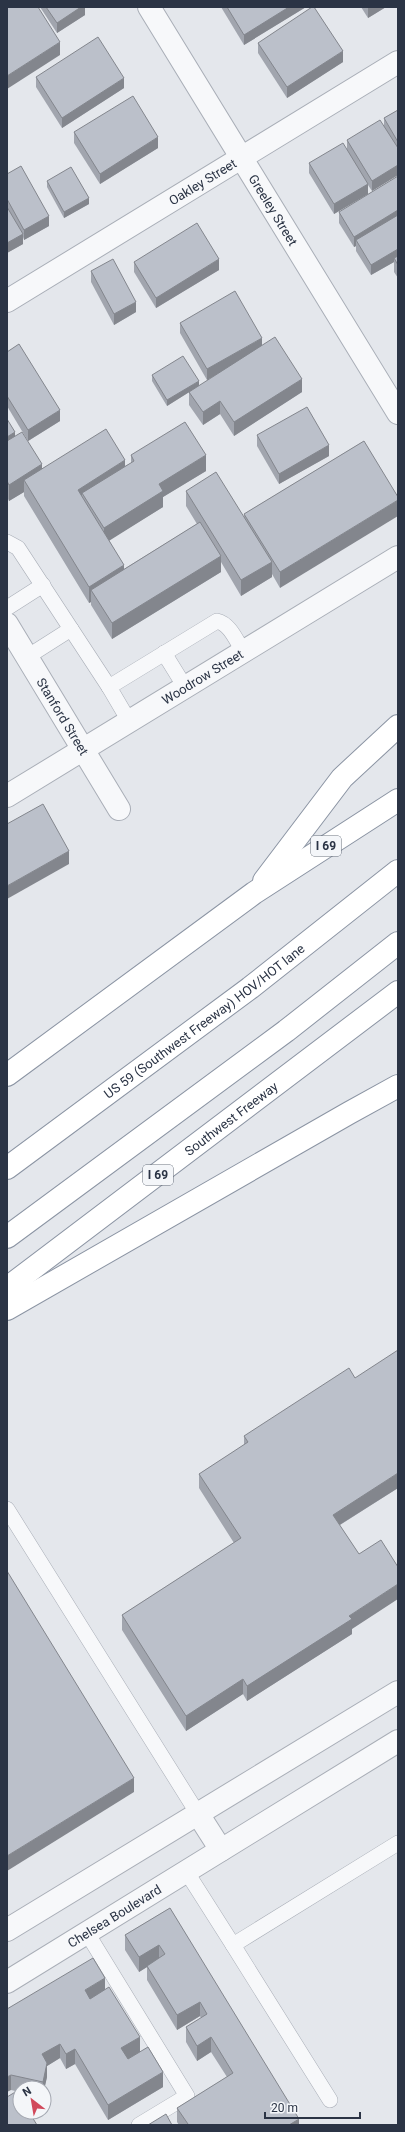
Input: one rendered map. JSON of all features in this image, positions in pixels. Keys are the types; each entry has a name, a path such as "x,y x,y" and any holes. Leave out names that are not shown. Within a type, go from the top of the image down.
{"highway":[{"path":"254,893 342,778 398,726"},
{"name":"I 69","path":"7,1075 254,893 398,800"},
{"name":"US 59 (Southwest Freeway) HOV/HOT lane","path":"7,1168 250,988 398,871"},
{"path":"7,1237 286,1031 398,943"},
{"name":"Southwest Freeway","path":"7,1288 69,1243 398,992"},
{"path":"7,1309 349,1112 398,1086"}],"street":[{"name":"Greeley Street","path":"149,7 398,413"},
{"name":"Oakley Street","path":"7,301 241,156 398,62"},
{"name":"Woodrow Street","path":"7,796 398,557"},
{"name":"Stanford Street","path":"7,624 119,809"},
{"path":"7,1930 398,1692"},
{"name":"Chelsea Boulevard","path":"7,1982 398,1741"},
{"path":"198,1814 221,1850"}],"lane":[{"path":"7,542 18,548 109,687 129,721"},
{"path":"7,608 43,585"},
{"path":"109,687 217,621 224,623 243,651"},
{"path":"27,657 71,629"},
{"path":"164,653 185,687"},
{"path":"7,1509 198,1814"},
{"path":"233,1945 398,1843"},
{"path":"186,1872 330,2100"},
{"path":"87,1933 187,2096 139,2125"}],"building":[{"path":"7,7 38,7 60,42 7,76"},
{"path":"46,7 81,7 57,23"},
{"path":"227,7 289,7 244,35"},
{"path":"314,7 343,51 287,87 258,43"},
{"path":"98,37 124,78 62,118 36,77"},
{"path":"133,96 158,137 100,174 74,132"},
{"path":"398,110 398,142 384,118"},
{"path":"380,120 398,148 398,165 372,181 347,140"},
{"path":"343,143 368,184 334,204 309,163"},
{"path":"21,166 49,216 24,230 7,199 7,174"},
{"path":"71,167 89,198 64,212 47,181"},
{"path":"398,176 398,210 354,237 339,212"},
{"path":"7,207 23,234 7,243"},
{"path":"398,215 398,249 371,265 356,240"},
{"path":"197,223 219,259 156,298 134,262"},
{"path":"398,256 398,265 394,258"},
{"path":"113,259 136,302 114,314 91,271"},
{"path":"235,291 262,338 207,369 180,323"},
{"path":"275,337 302,379 234,422 220,401 203,412 189,392"},
{"path":"19,344 60,410 28,430 7,396 7,352"},
{"path":"183,356 199,381 167,400 152,375"},
{"path":"307,407 329,445 279,474 257,435"},
{"path":"7,419 15,432 7,437"},
{"path":"185,422 206,455 159,484 163,491 104,528 82,493 134,461 131,455"},
{"path":"106,429 125,460 78,490 124,565 89,587 24,480"},
{"path":"22,432 42,464 9,485 7,481 7,441"},
{"path":"364,441 398,497 398,500 280,572 244,514"},
{"path":"216,472 272,562 241,580 186,491"},
{"path":"200,522 221,556 112,623 91,590"},
{"path":"43,804 69,851 7,886 7,824"},
{"path":"398,1350 398,1473 333,1515 359,1554 381,1540 398,1567 398,1584 349,1616 352,1619 247,1686 243,1679 186,1716 122,1615 241,1538 199,1474 248,1442 244,1436 349,1368 355,1378"},
{"path":"7,1571 134,1778 7,1856"},
{"path":"170,1908 299,2119 289,2125 187,2125 188,2124 177,2108 233,2073 211,2037 197,2046 186,2027 207,2014 200,2002 177,2015 147,1966 165,1954 159,1945 139,1957 125,1935"},
{"path":"93,1958 105,1978 85,1990 90,1999 109,1987 140,2037 121,2048 128,2059 148,2047 163,2072 108,2105 75,2049 66,2054 60,2044 42,2054 47,2063 43,2080 34,2080 11,2075 7,2077 7,2009"},
{"path":"12,2094 12,2120 34,2120 37,2125 7,2125 7,2097"},
{"path":"166,2114 172,2125 148,2125"}]}
